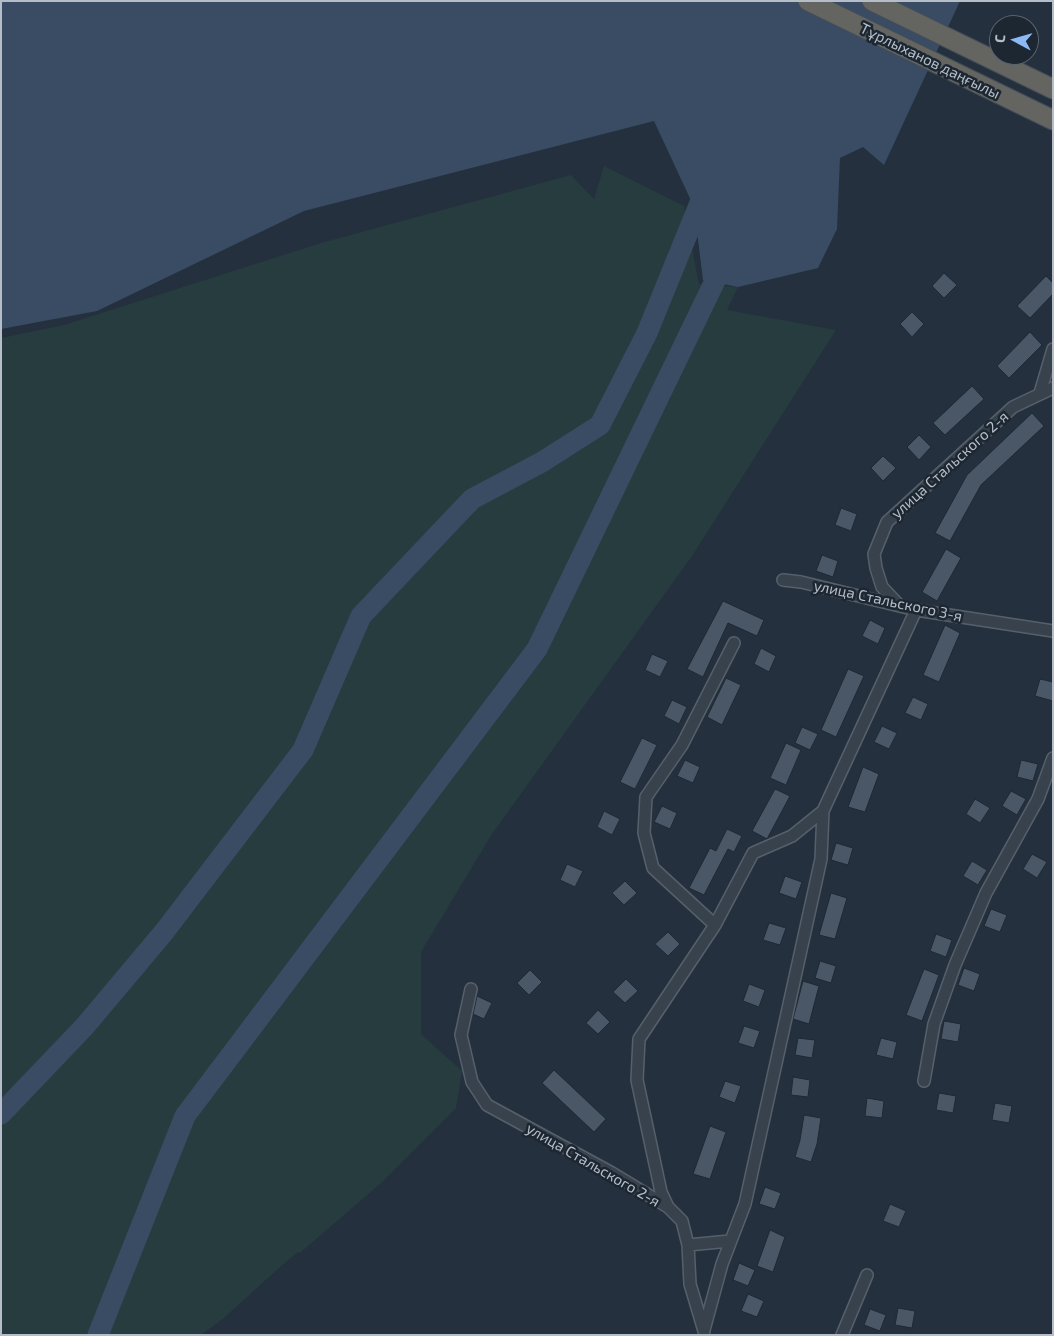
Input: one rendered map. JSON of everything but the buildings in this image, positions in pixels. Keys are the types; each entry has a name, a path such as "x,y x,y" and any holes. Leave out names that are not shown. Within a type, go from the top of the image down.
{"highway":[{"name":"Тұрлыханов даңғылы","path":"808,1 1053,120"},
{"name":"Тұрлыханов даңғылы","path":"872,1 1053,89"}],"street":[{"path":"1040,394 1053,349"},
{"name":"улица Стальского 2-я","path":"898,604 882,587 874,554 887,522 1013,408 1053,388"},
{"name":"улица Стальского 3-я","path":"783,580 898,604 916,610 1053,631"},
{"name":"улица Стальского 2-я","path":"705,1332 730,1241 745,1204 821,859 823,811 916,610"},
{"path":"715,925 653,868 644,833 644,824 646,796 682,745 734,644"},
{"path":"924,1081 934,1024 954,965 986,892 1038,799 1053,758"},
{"name":"улица Стальского 2-я","path":"668,1208 661,1192 637,1080 639,1039 715,925 753,853 792,836 823,811"},
{"name":"улица Стальского 2-я","path":"471,988 461,1035 472,1082 487,1105 612,1173 668,1208"},
{"path":"668,1208 682,1221 688,1245 690,1284 705,1332"},
{"path":"688,1245 730,1241"},
{"path":"842,1335 867,1275"}],"green space":[{"path":"604,166 684,206 699,284 738,287 727,310 836,330 692,556 492,834 421,952 421,1034 462,1071 456,1108 380,1184 300,1253 298,1252 280,1267 224,1318 201,1335 1,1335 1,338 64,325 321,243 571,175 594,199"}],"water":[{"path":"1,1 960,1 884,165 863,147 840,158 837,229 818,268 738,287 703,280 694,207 654,121 304,211 97,311 1,329"}],"waterway":[{"path":"1,1114 85,1026 164,932 303,750 361,616 472,499 542,462 600,425 647,333 706,188"},
{"path":"98,1335 185,1116 537,649 727,256"}]}
